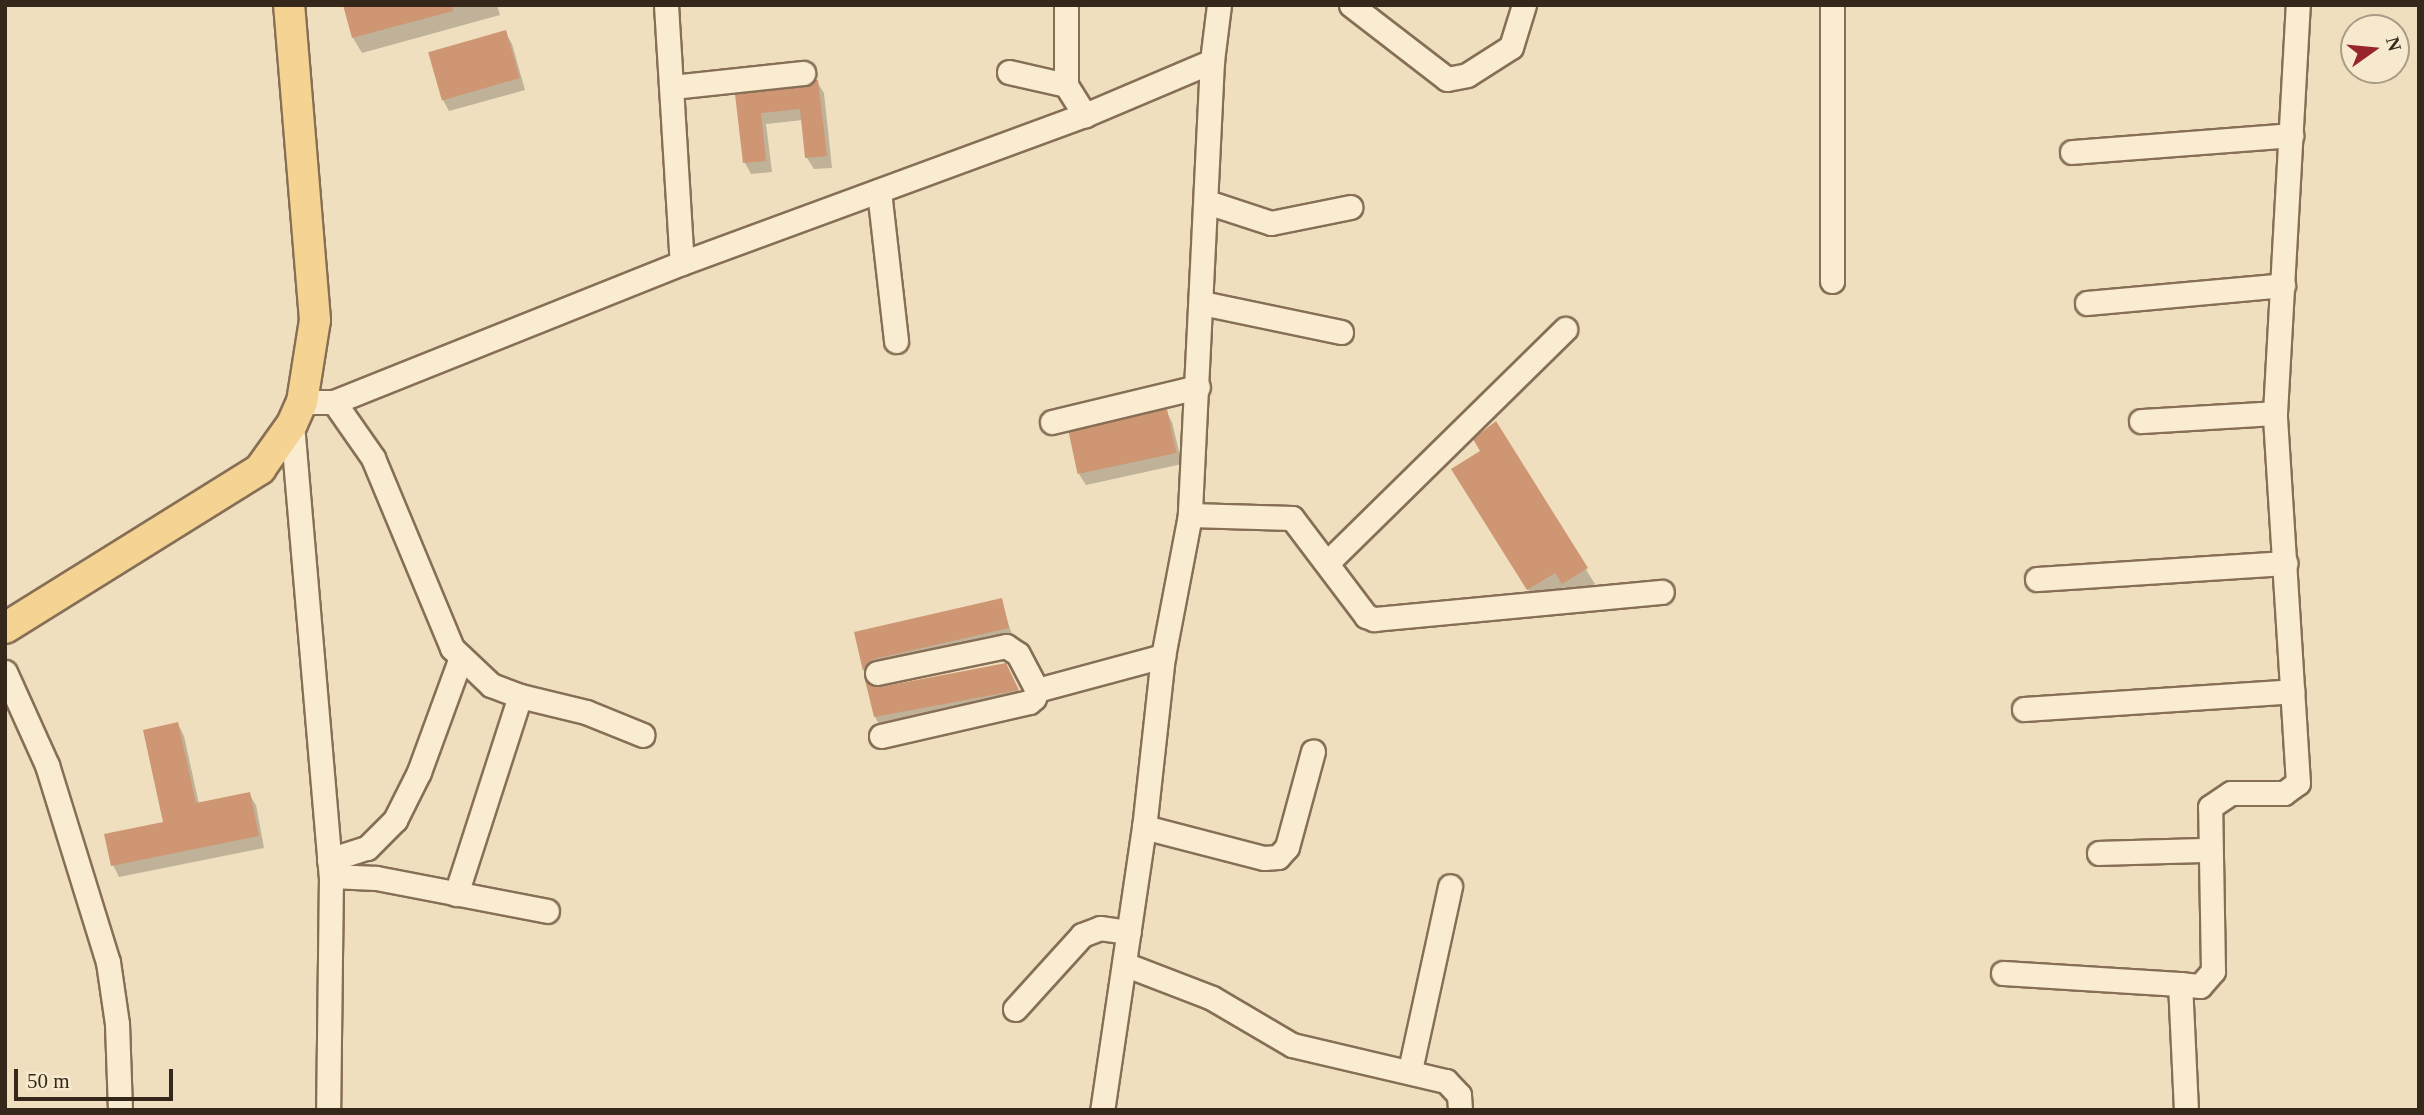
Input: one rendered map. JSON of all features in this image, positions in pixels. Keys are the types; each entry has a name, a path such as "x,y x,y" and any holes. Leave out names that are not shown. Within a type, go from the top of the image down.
{"main road":[{"path":"5,628 260,469 297,413 315,320 289,5"}],"street":[{"path":"666,5 682,263"},
{"path":"1066,5 1066,85 1085,115"},
{"path":"1102,1110 1144,827 1163,656 1190,514 1212,61 1219,5"},
{"path":"1351,5 1447,79 1478,69 1511,47 1524,5"},
{"path":"1832,5 1832,281"},
{"path":"2003,973 2200,986 2213,971 2210,807 2231,793 2284,793 2298,783 2275,413 2298,5"},
{"path":"328,1110 330,868 297,413 334,402 682,263 1085,115 1212,61"},
{"path":"1009,72 1066,85"},
{"path":"672,87 803,73"},
{"path":"2071,152 2291,135"},
{"path":"879,191 897,341"},
{"path":"1206,202 1271,223 1350,207"},
{"path":"2087,303 2283,285"},
{"path":"1202,303 1341,332"},
{"path":"1328,563 1565,329"},
{"path":"1052,422 1198,387"},
{"path":"334,402 373,458 452,648 491,685 520,696 586,712 643,735"},
{"path":"2141,421 2275,413"},
{"path":"1190,514 1292,518 1366,616 1374,619 1662,592"},
{"path":"2037,579 2285,563"},
{"path":"877,673 1006,646 1018,654 1037,690 1029,702 881,736"},
{"path":"1037,690 1163,656"},
{"path":"330,868 367,848 395,820 419,772 461,657"},
{"path":"5,673 47,765 108,962 117,1024 120,1110"},
{"path":"2024,709 2292,691"},
{"path":"456,894 520,696"},
{"path":"1144,827 1264,858 1278,857 1287,848 1313,751"},
{"path":"2099,853 2209,850"},
{"path":"330,868 547,911"},
{"path":"1410,1070 1450,886"},
{"path":"1015,1009 1082,935 1100,928 1129,932"},
{"path":"1124,964 1212,998 1292,1045 1410,1070 1446,1081 1459,1095 1460,1110"},
{"path":"2180,984 2186,1110"}],"building":[{"path":"343,5 452,5 453,11 352,38"},
{"path":"506,30 520,78 442,100 428,52"},
{"path":"818,80 827,156 805,158 800,109 761,113 766,161 743,163 735,94 804,87"},
{"path":"1167,409 1176,453 1078,474 1068,430"},
{"path":"1496,421 1588,568 1562,584 1555,573 1527,590 1451,469 1480,451 1473,439"},
{"path":"1002,598 1009,628 874,659 867,663 863,671 854,632"},
{"path":"1006,663 1019,690 874,717 865,680 872,686 880,687"},
{"path":"178,722 196,803 250,792 259,836 111,866 104,834 163,822 143,730"}]}
